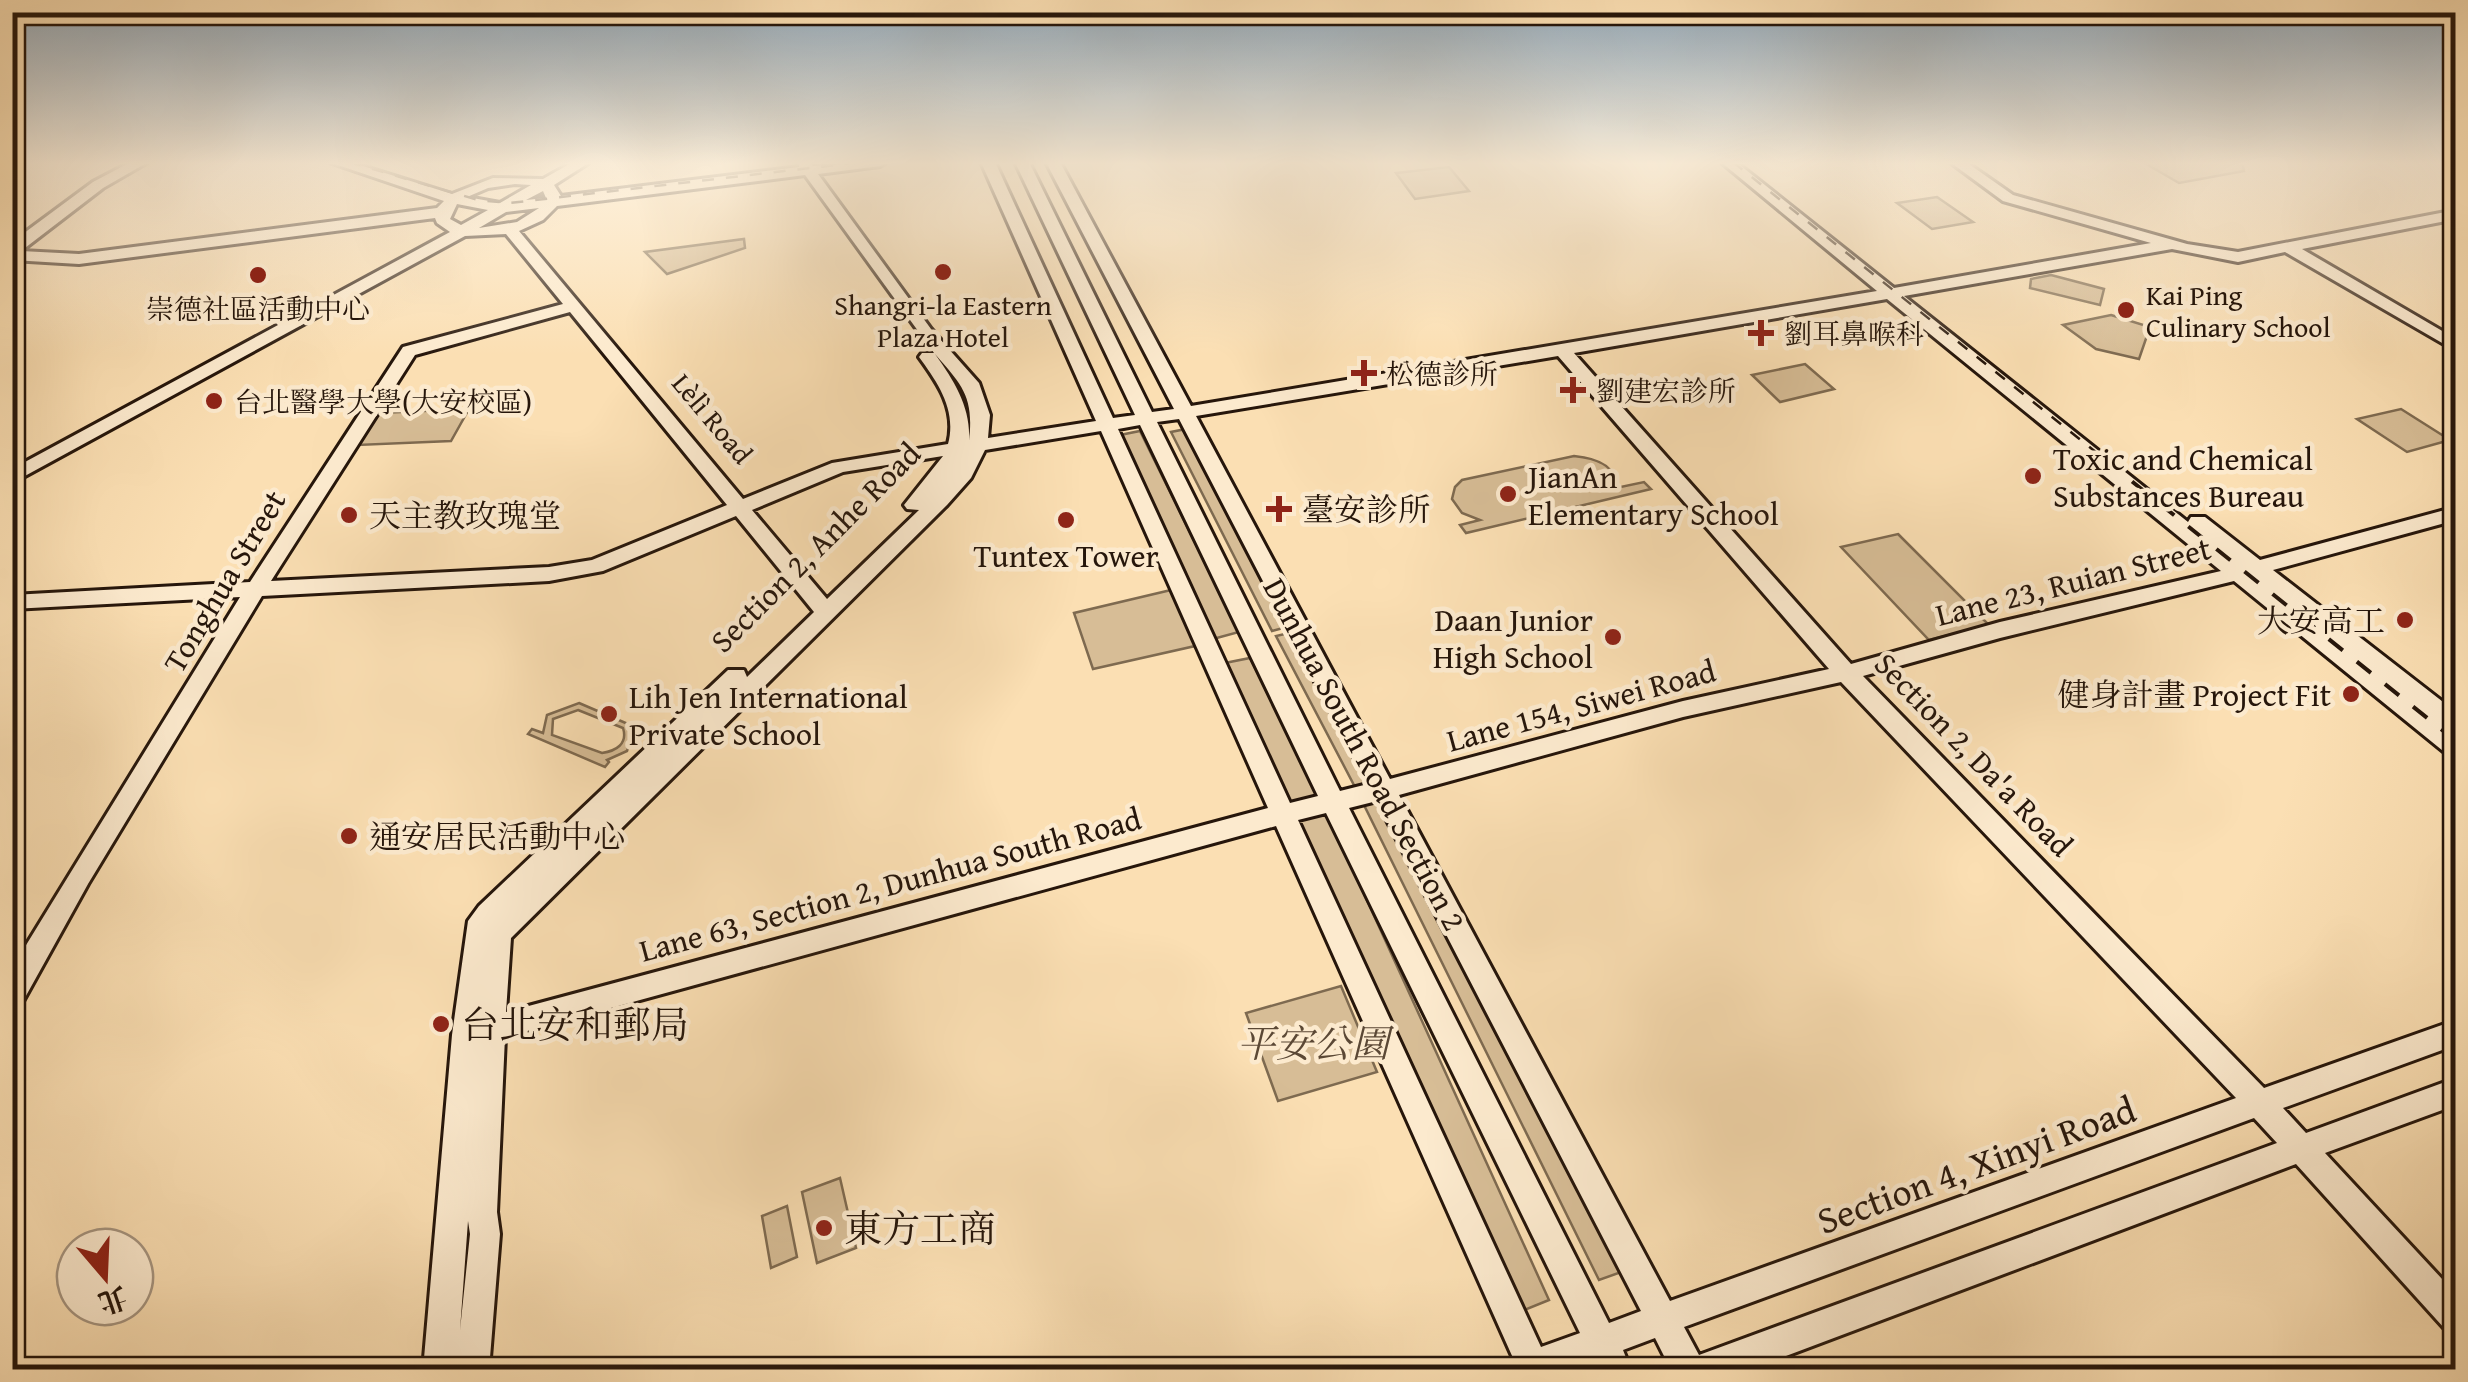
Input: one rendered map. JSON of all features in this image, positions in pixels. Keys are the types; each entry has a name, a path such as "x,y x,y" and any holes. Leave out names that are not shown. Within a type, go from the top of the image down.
{"street":[{"path":"12,253 46,226"},
{"path":"12,253 79,259 368,226"},
{"path":"12,476 436,226"},
{"path":"12,466 361,279 438,226"},
{"name":"Lèlì Road","path":"514,226 682,441 742,506"},
{"name":"Lèlì Road","path":"514,226 744,497 742,506"},
{"name":"Section 2, Anhe Road","path":"440,1370 478,1032 496,942 512,917 554,881 928,492 967,446 956,396 847,226"},
{"path":"1017,226 1530,1368"},
{"name":"Dunhua South Road Section 2","path":"1053,226 1608,1356"},
{"name":"Dunhua South Road Section 2","path":"1088,226 1689,1370"},
{"path":"1813,226 2247,570 2456,749"},
{"path":"1822,226 1899,292"},
{"path":"2110,226 2180,246 2237,256 2383,226"},
{"path":"12,602 549,574 596,566 839,467 2180,246"},
{"path":"2285,246 2456,346"},
{"name":"Tonghua Street","path":"12,994 79,877 368,410 410,351 573,306"},
{"name":"Section 2, Da'a Road","path":"1562,350 1846,672 2261,1103 2456,1318"},
{"path":"742,506 820,605"},
{"name":"Lane 23, Ruian Street","path":"1846,672 2456,514"},
{"path":"2247,570 2456,725"},
{"name":"Lane 154, Siwei Road","path":"1333,802 1682,709 1846,672"},
{"name":"Lane 63, Section 2, Dunhua South Road","path":"478,1032 1333,802"},
{"name":"Section 2, Anhe Road","path":"472,1370 485,1234 478,1032"},
{"name":"Section 4, Xinyi Road","path":"1530,1368 1608,1356 1663,1320 2456,1032"},
{"path":"1704,1370 2456,1091"}],"green space":[{"path":"744,239 745,248 667,274 645,252"},
{"path":"2051,275 2104,289 2100,305 2030,288 2031,279"},
{"path":"2111,315 2150,327 2139,359 2096,349 2063,325"},
{"path":"1805,364 1834,389 1780,402 1752,375"},
{"path":"469,409 451,441 358,445 378,413"},
{"path":"2401,409 2450,440 2407,452 2357,419"},
{"path":"1186,429 1287,627 1272,631 1171,432"},
{"path":"1140,431 1239,632 1213,639 1120,435"},
{"path":"1574,456 1608,468 1616,488 1644,482 1651,489 1466,533 1460,525 1480,520 1462,513 1452,499 1462,480"},
{"path":"1898,534 1989,625 1929,640 1841,547"},
{"path":"1171,590 1195,646 1093,669 1074,613"},
{"path":"1289,633 1370,784 1355,787 1276,636"},
{"path":"1250,658 1320,797 1289,807 1225,663"},
{"path":"579,703 635,727 627,751 607,760 605,767 528,734 532,729 543,733 547,715","holes":["578,710 623,728 620,746 602,753 552,735 553,719"]},
{"path":"1378,799 1624,1271 1599,1280 1363,803"},
{"path":"1325,808 1549,1300 1522,1311 1293,818"},
{"name":"平安公園","path":"1341,986 1377,1072 1278,1101 1246,1013"},
{"path":"840,1178 856,1248 817,1263 802,1192"},
{"path":"787,1206 797,1257 771,1268 762,1216"}],"railway":[{"path":"1814,226 2107,461"},
{"path":"2104,459 2456,741"}],"place":[{"name":"Shangri-la Eastern Plaza Hotel","path":"943,272"},
{"name":"崇德社區活動中心","path":"258,275"},
{"name":"Kai Ping Culinary School","path":"2126,310"},
{"name":"劉耳鼻喉科","path":"1761,333"},
{"name":"松德診所","path":"1364,373"},
{"name":"劉建宏診所","path":"1573,390"},
{"name":"台北醫學大學(大安校區)","path":"214,401"},
{"name":"Toxic and Chemical Substances Bureau","path":"2033,476"},
{"name":"JianAn Elementary School","path":"1508,494"},
{"name":"臺安診所","path":"1279,509"},
{"name":"天主教玫瑰堂","path":"349,515"},
{"name":"Tuntex Tower","path":"1066,520"},
{"name":"大安高工","path":"2405,620"},
{"name":"Daan Junior High School","path":"1613,637"},
{"name":"健身計畫 Project Fit","path":"2351,694"},
{"name":"Lih Jen International Private School","path":"609,714"},
{"name":"通安居民活動中心","path":"349,836"},
{"name":"台北安和郵局","path":"441,1024"},
{"name":"東方工商","path":"824,1228"}]}
